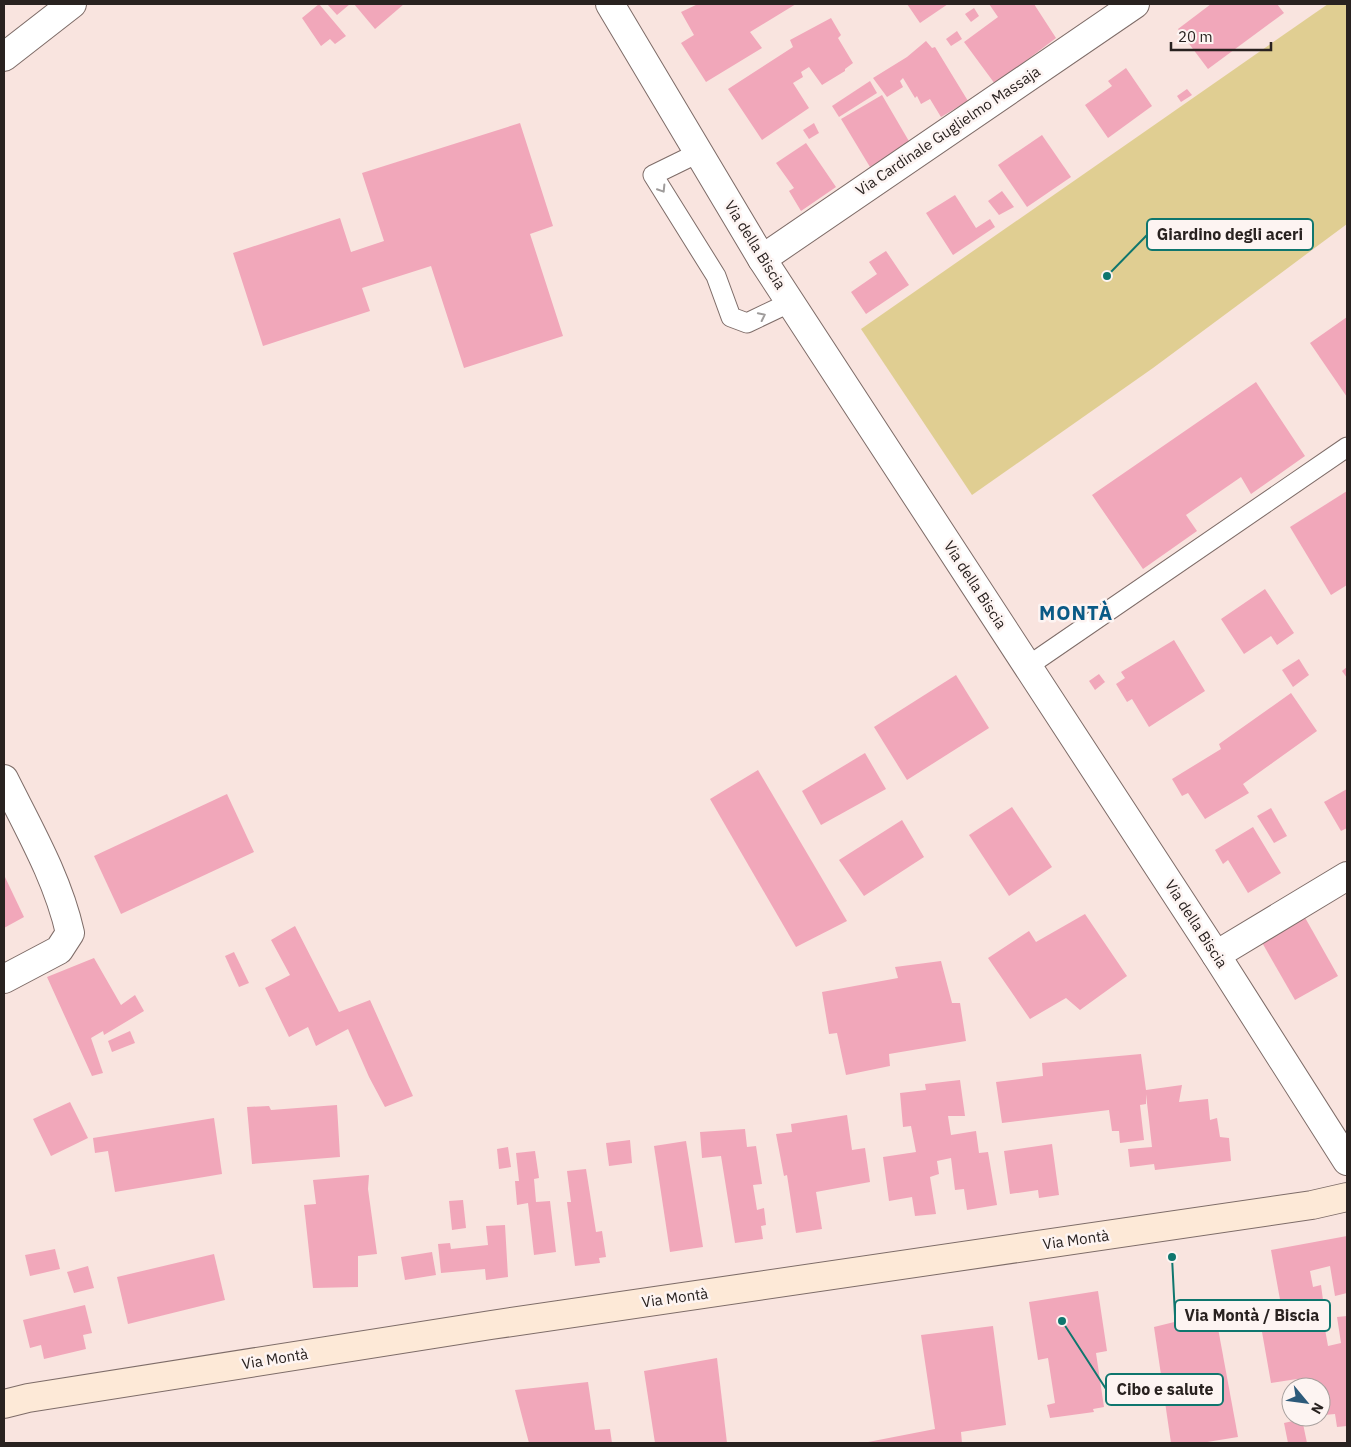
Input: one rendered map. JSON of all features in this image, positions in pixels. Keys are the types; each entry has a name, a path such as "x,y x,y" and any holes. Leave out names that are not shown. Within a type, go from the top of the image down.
{"main road":[{"name":"Via Montà","path":"4,1404 28,1398 491,1325 1312,1205 1347,1197"}],"street":[{"path":"4,57 72,4"},
{"name":"Via della Biscia","path":"610,4 762,259 1216,955 1347,1161"},
{"name":"Via Cardinale Guglielmo Massaja","path":"762,259 1135,4"},
{"path":"4,779 45,862 64,907 70,933 59,950 4,979"},
{"path":"1216,955 1347,876"}],"lane":[{"path":"698,154 654,175 716,276 731,317 747,323 790,302"},
{"path":"1028,666 1347,447"}],"shaded area":[{"path":"1328,4 1347,4 1347,224 1153,368 972,495 861,329"}],"building":[{"path":"319,4 346,36 335,44 330,39 321,46 302,18"},
{"path":"327,4 350,4 337,15"},
{"path":"354,4 404,4 375,29"},
{"path":"698,4 796,4 750,32 762,48 706,82 681,43 694,35 681,12"},
{"path":"907,4 948,4 920,23"},
{"path":"989,4 1034,4 1056,38 995,84 964,42 998,17"},
{"path":"1211,4 1277,4 1284,13 1208,69 1178,29"},
{"path":"974,8 979,16 971,22 965,14"},
{"path":"831,18 841,35 838,38 853,63 845,71 822,85 809,67 801,72 803,77 793,83 809,108 762,140 728,89 793,47 790,40"},
{"path":"957,31 962,39 951,46 946,39"},
{"path":"926,41 932,48 935,47 968,101 941,117 930,99 921,104 917,96 915,98 903,78 900,81 903,87 887,97 873,78 907,57"},
{"path":"1126,68 1152,106 1108,138 1085,105 1112,86 1108,81"},
{"path":"870,81 877,93 839,117 832,106"},
{"path":"1187,89 1192,95 1181,102 1177,96"},
{"path":"882,95 910,143 870,167 841,119"},
{"path":"520,123 553,226 530,234 563,336 464,368 431,266 362,288 370,311 263,346 233,253 340,218 351,252 384,241 362,173"},
{"path":"814,123 819,133 809,139 803,130"},
{"path":"1042,135 1071,177 1027,207 998,165"},
{"path":"806,143 836,187 801,211 789,191 794,188 776,163"},
{"path":"1002,191 1014,207 999,215 988,201"},
{"path":"955,195 976,228 990,219 995,227 953,255 926,213"},
{"path":"886,251 909,285 866,314 851,292 877,274 869,262"},
{"path":"1347,317 1347,397 1310,343"},
{"path":"1256,382 1305,456 1251,494 1241,477 1186,515 1197,531 1143,569 1092,495"},
{"path":"1347,491 1347,585 1331,595 1290,527"},
{"path":"1265,589 1294,633 1277,645 1271,636 1244,654 1221,619"},
{"path":"1174,640 1205,691 1149,727 1132,699 1127,702 1116,684 1125,678 1121,672"},
{"path":"1299,659 1309,675 1293,687 1282,670"},
{"path":"1347,667 1347,678 1342,671"},
{"path":"1099,674 1105,682 1095,690 1089,681"},
{"path":"956,675 989,728 907,780 874,727"},
{"path":"1291,693 1317,731 1243,784 1249,793 1205,819 1188,793 1182,796 1172,779 1221,749 1219,744"},
{"path":"865,753 886,789 821,825 802,791"},
{"path":"758,770 847,921 796,947 710,799"},
{"path":"1347,789 1347,828 1341,831 1324,802"},
{"path":"227,794 254,852 121,914 94,856"},
{"path":"1012,807 1052,867 1009,896 969,835"},
{"path":"1271,808 1287,836 1274,843 1257,816"},
{"path":"902,820 924,857 864,896 839,860"},
{"path":"1253,827 1281,873 1248,893 1228,860 1223,864 1215,850"},
{"path":"4,875 24,917 4,928"},
{"path":"1085,914 1127,976 1080,1010 1066,998 1030,1019 988,958 1029,931 1036,942"},
{"path":"1303,914 1338,976 1295,1000 1260,939"},
{"path":"295,926 339,1012 370,1000 413,1096 385,1107 369,1077 348,1029 316,1046 308,1027 289,1037 265,988 290,975 271,940"},
{"path":"234,952 249,983 239,987 225,956"},
{"path":"94,958 121,1005 135,995 144,1011 104,1035 103,1031 91,1038 103,1073 92,1076 47,977"},
{"path":"941,961 952,1003 960,1003 966,1041 889,1054 890,1066 846,1075 837,1033 829,1034 822,992 898,978 895,967"},
{"path":"130,1031 135,1043 112,1052 108,1041"},
{"path":"1141,1054 1146,1090 1182,1085 1179,1102 1208,1099 1210,1120 1217,1118 1220,1137 1229,1138 1231,1161 1155,1170 1154,1164 1130,1167 1128,1149 1152,1147 1146,1094 1146,1104 1140,1105 1144,1140 1120,1143 1119,1131 1112,1131 1109,1110 1002,1123 996,1082 1043,1076 1042,1063"},
{"path":"960,1080 965,1116 948,1116 951,1135 976,1131 979,1153 988,1152 997,1205 967,1210 964,1189 955,1190 951,1158 937,1161 939,1174 930,1177 936,1214 915,1216 912,1197 889,1201 883,1157 916,1152 911,1126 903,1127 900,1093 926,1090 925,1084"},
{"path":"70,1102 88,1138 51,1156 33,1119"},
{"path":"337,1105 340,1157 252,1164 247,1107 269,1106 271,1110"},
{"path":"847,1115 852,1150 865,1148 870,1182 816,1192 822,1229 796,1233 787,1175 784,1176 776,1134 792,1132 791,1124"},
{"path":"214,1118 222,1174 115,1192 108,1151 95,1153 93,1138"},
{"path":"745,1129 747,1147 756,1146 762,1184 753,1185 757,1210 764,1208 766,1225 761,1226 763,1239 735,1243 721,1156 702,1158 700,1132"},
{"path":"630,1140 632,1163 609,1166 606,1143"},
{"path":"686,1141 703,1247 670,1252 654,1146"},
{"path":"1052,1144 1059,1195 1039,1198 1038,1190 1010,1194 1004,1151"},
{"path":"508,1147 511,1167 499,1169 497,1149"},
{"path":"535,1151 539,1178 534,1179 536,1202 550,1201 556,1252 534,1255 528,1203 517,1205 515,1181 519,1181 516,1153"},
{"path":"586,1169 596,1232 602,1231 606,1257 599,1258 600,1263 575,1266 567,1202 571,1202 567,1171"},
{"path":"369,1175 368,1189 377,1254 358,1256 358,1287 313,1288 304,1205 316,1204 313,1180"},
{"path":"463,1200 466,1228 452,1230 449,1201"},
{"path":"505,1225 508,1277 486,1280 485,1269 441,1273 438,1244 450,1243 451,1249 488,1245 486,1226"},
{"path":"1347,1236 1347,1293 1335,1296 1330,1266 1310,1271 1313,1287 1321,1285 1323,1300 1307,1302 1311,1320 1323,1318 1328,1346 1341,1343 1337,1317 1347,1316 1347,1426 1337,1427 1335,1414 1331,1414 1331,1377 1281,1377 1281,1381 1271,1383 1262,1332 1285,1327 1271,1250"},
{"path":"55,1249 60,1269 30,1276 25,1255"},
{"path":"432,1252 436,1275 405,1280 401,1257"},
{"path":"214,1254 225,1300 128,1324 117,1277"},
{"path":"88,1266 94,1288 74,1293 67,1272"},
{"path":"1098,1291 1107,1351 1096,1353 1104,1407 1093,1409 1094,1412 1050,1418 1047,1405 1055,1403 1048,1358 1038,1360 1029,1302"},
{"path":"85,1305 92,1333 83,1335 86,1349 44,1359 41,1345 30,1348 23,1320"},
{"path":"1215,1312 1238,1437 1201,1443 1171,1443 1154,1327"},
{"path":"993,1326 1006,1425 961,1432 962,1443 863,1443 935,1429 921,1335"},
{"path":"717,1358 727,1443 655,1443 644,1371"},
{"path":"588,1382 595,1430 610,1429 612,1443 529,1443 515,1390"},
{"path":"1285,1427 1304,1427 1307,1443 1288,1443"}],"place":[{"name":"Giardino degli aceri","path":"1107,276"},
{"name":"Via Montà / Biscia","path":"1172,1257"},
{"name":"Cibo e salute","path":"1062,1321"}],"district":[{"name":"MONTÀ","path":"1076,613"}]}
